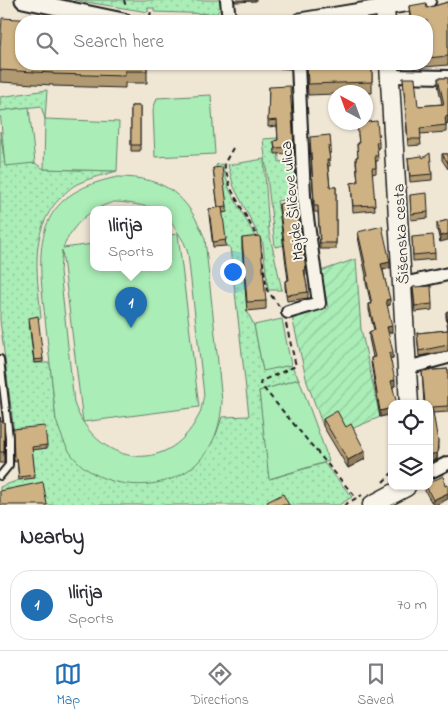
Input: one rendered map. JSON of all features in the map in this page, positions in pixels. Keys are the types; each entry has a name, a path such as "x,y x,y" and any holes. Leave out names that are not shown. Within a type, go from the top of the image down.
{"main road":[{"name":"Šišenska cesta","path":"390,70 409,400"},
{"path":"364,499 393,490"},
{"path":"404,505 406,490"}],"street":[{"path":"23,0 113,15"},
{"path":"228,0 229,15"},
{"path":"347,15 385,10 428,0"},
{"name":"Majde Šilčeve ulica","path":"286,316 319,303 304,196 298,70"},
{"path":"390,70 448,76"},
{"path":"403,284 448,274"},
{"path":"407,368 448,358"},
{"path":"433,470 448,463"}],"lane":[{"path":"0,359 9,437 9,465 0,476"}],"path":[{"path":"124,0 125,15"},
{"path":"150,15 151,10"},
{"path":"233,148 224,164 231,189 261,244 267,290 286,316 296,366 261,381 260,384 322,455 364,499 344,505"},
{"path":"378,484 388,476"}],"green space":[{"path":"74,0 222,0 222,7 216,14 154,12 154,8 148,8 148,12"},
{"path":"47,90 45,119 41,106 0,111 0,97"},
{"path":"211,95 215,154 155,157 153,110 157,98"},
{"path":"29,107 35,163 5,166 0,111"},
{"path":"45,119 119,122 117,171 44,169"},
{"path":"0,131 5,164 35,163 44,169 117,171 77,184 67,191 54,205 46,218 38,245 37,274 41,318 38,319 34,363 50,363 56,421 95,475 216,435 222,417 249,416 230,247 226,246 222,213 226,212 216,165 222,164 230,191 260,245 242,247 247,311 254,325 263,370 291,365 299,379 259,391 270,479 324,463 352,497 339,505 45,505 0,502 0,487 19,480 32,450 47,448 14,432 0,320"},
{"path":"278,138 279,162 297,160 300,197 277,201 279,210 304,241 275,247 263,139"},
{"path":"264,159 269,232 282,290 268,290 263,244 234,187 228,165"},
{"path":"118,177 149,180 162,185 182,200 191,211 205,239 222,401 220,417 216,433 205,454 186,471 172,479 138,485 105,479 77,461 62,437 56,420 41,268 42,247 46,227 55,210 69,196 90,185","holes":["114,202 144,206 172,206 172,223 184,242 188,254 204,395 199,415 185,436 168,449 151,455 132,456 114,450 98,439 83,422 199,407 178,234 172,235 172,271 90,271 90,244 63,248 77,225 90,213 90,206 103,206","62,250 83,421 74,403 60,271"]},
{"path":"356,259 361,329 380,417 344,432 337,419 323,426 307,382 292,317 328,308 321,271"},
{"path":"282,319 291,365 263,371 254,325"},
{"path":"299,379 329,461 269,479 259,391"}],"building":[{"path":"448,2 448,56 433,57 433,15 410,15 409,6 426,3 427,8"},
{"path":"2,18 15,19 15,70 147,71 125,71 125,76 0,70"},
{"path":"307,70 372,70 372,82 308,84"},
{"path":"403,78 415,78 418,106 444,104 438,78 448,78 448,116 445,117 446,125 420,128 421,139 408,139"},
{"path":"290,86 294,147 275,148 274,141 278,140 277,120 268,121 269,87"},
{"path":"131,106 140,106 140,145 131,145"},
{"path":"373,121 377,121 379,142 376,142 378,155 375,155 376,168 372,168 375,205 353,206 351,183 358,182 356,157 358,157 357,144 359,144 358,130 373,130"},
{"path":"330,135 331,147 328,147 330,160 327,160 330,187 336,187 336,243 320,243 318,206 314,206 310,137"},
{"path":"430,153 432,174 410,176 408,158 422,156 423,158"},
{"path":"442,154 448,154 448,163"},
{"path":"222,167 227,206 218,207 213,168"},
{"path":"427,193 428,212 411,214 410,195"},
{"path":"296,201 308,292 287,295 285,281 289,280 279,204"},
{"path":"222,207 226,240 213,242 209,209"},
{"path":"448,220 448,234 440,236 437,223"},
{"path":"382,226 390,262 381,264 390,299 386,300 392,326 387,327 393,352 389,353 395,380 391,381 396,400 388,400 388,409 380,411 371,358 375,357 369,332 375,330 369,304 372,304 358,232"},
{"path":"433,235 435,253 413,255 412,237"},
{"path":"260,236 266,301 247,302 242,238"},
{"path":"431,286 432,304 415,306 413,287"},
{"path":"38,316 43,359 34,360 29,318"},
{"path":"448,330 448,345 419,351 417,333"},
{"path":"448,369 448,406 433,407 433,400 425,400 422,371"},
{"path":"337,411 346,427 351,424 365,451 348,460 323,419"},
{"path":"433,413 438,441 437,453 433,454"},
{"path":"0,417 1,422 4,422 4,452 0,452"},
{"path":"45,426 47,445 32,447 35,475 19,477 17,458 14,459 13,429"},
{"path":"443,476 445,486 448,485 448,493 433,500 428,490 433,490 433,481"},
{"path":"43,482 47,505 0,505 0,491"},
{"path":"283,494 289,505 269,505 267,502"}],"place":[{"name":"Ilirija","path":"131,328"}]}
